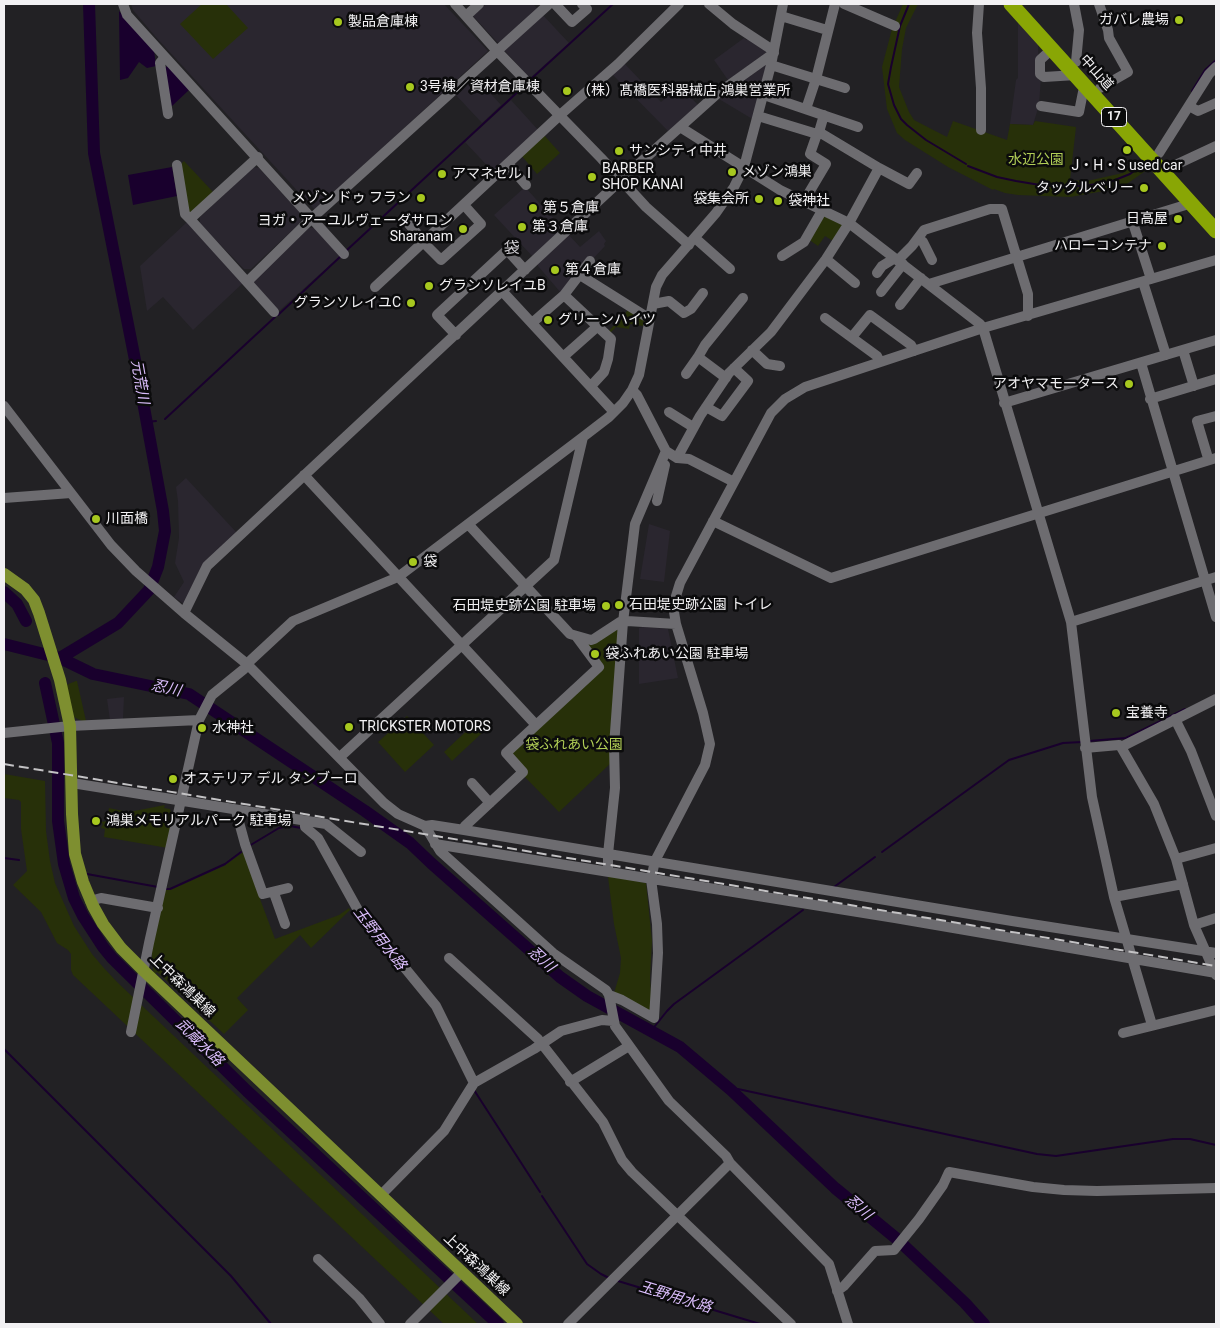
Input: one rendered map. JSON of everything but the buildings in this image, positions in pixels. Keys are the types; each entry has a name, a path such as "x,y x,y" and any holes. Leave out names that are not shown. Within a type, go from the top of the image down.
{"highway":[{"name":"中山道","path":"1011,4 1052,49 1076,69"},
{"name":"中山道","path":"1022,4 1076,69 1159,153 1216,216"},
{"name":"中山道","path":"1094,88 1216,231"}],"main road":[{"name":"上中森鴻巣線","path":"4,574 30,594 45,629 60,680 67,726 72,783 72,830 75,854 90,900 103,924 144,975 381,1195 460,1274 517,1324"}],"street":[{"path":"123,4 127,15 344,254"},
{"path":"455,4 496,50 622,179 652,213 730,269"},
{"path":"466,16 480,4"},
{"path":"247,282 312,219 548,4"},
{"path":"555,4 572,22 587,9 582,4"},
{"path":"709,4 733,24 774,52"},
{"path":"132,1032 200,716 212,695 244,670 293,621 398,577 614,412 632,390 640,369 656,287 662,275 716,213 734,187 744,167 764,95 783,4"},
{"path":"806,109 816,79 834,4"},
{"path":"844,4 895,26"},
{"path":"978,4 977,33 981,88 981,130"},
{"path":"1052,49 1040,60 1040,74 1044,77 1076,69 1080,38 1074,4"},
{"path":"1041,106 1079,112 1083,92 1128,72 1109,38 1099,4"},
{"path":"375,287 560,115 618,64 671,6"},
{"path":"781,16 827,30"},
{"path":"184,613 207,566 622,179 718,94 774,52"},
{"path":"165,57 160,63 168,114"},
{"path":"771,65 845,88"},
{"path":"1159,153 1209,74 1216,67"},
{"path":"764,95 858,126"},
{"path":"1188,106 1198,111 1216,103"},
{"path":"804,201 826,164 810,154 824,115"},
{"path":"758,116 818,133 909,184 916,173"},
{"path":"680,127 780,190 849,223 980,324 1071,622 1092,797 1114,897 1152,1025"},
{"path":"1171,167 1216,146"},
{"path":"190,219 258,158"},
{"path":"508,164 526,185"},
{"path":"176,165 185,214 274,312"},
{"path":"677,458 693,427 726,378 783,318 826,259 849,223 879,168"},
{"path":"900,305 925,281 1133,223 1192,203"},
{"path":"406,221 441,260 481,224 464,205"},
{"path":"881,292 899,261 924,230 990,209 1000,208 1003,211 1028,294 1028,316"},
{"path":"782,256 804,242 823,209"},
{"path":"1133,223 1166,355"},
{"path":"918,238 923,242 932,260"},
{"path":"456,335 438,314 444,308 507,250 525,270"},
{"path":"826,259 855,283"},
{"path":"609,997 622,1000 654,1018 658,953 652,879 655,861 705,765 710,744 676,624 673,606 680,584 771,413 785,399 805,387 982,328 1216,260"},
{"path":"532,323 564,295 590,261"},
{"path":"877,273 882,266 899,261"},
{"path":"580,274 650,319"},
{"path":"502,291 614,412"},
{"path":"653,304 669,301 684,313 691,309 703,293"},
{"path":"564,295 612,339 604,372 590,386"},
{"path":"686,374 705,345 742,298"},
{"path":"852,337 870,315 911,345 914,351"},
{"path":"825,318 877,356 880,362"},
{"path":"563,356 598,326"},
{"path":"1004,403 1216,340"},
{"path":"752,350 767,364 780,366"},
{"path":"1183,350 1194,386"},
{"path":"698,357 726,378"},
{"path":"1141,363 1150,399 1216,617"},
{"path":"706,407 722,416 748,381 734,368"},
{"path":"1150,399 1216,380"},
{"path":"632,390 637,395 667,452 677,458 689,459 734,482"},
{"path":"4,406 111,545 136,571 184,613 248,664 384,803 398,814 425,826 432,825 464,830 1126,940 1216,953"},
{"path":"669,412 693,427"},
{"path":"713,521 831,578 1213,457 1197,421 1216,416"},
{"path":"340,757 554,560 583,437"},
{"path":"657,500 667,452"},
{"path":"608,871 615,788 614,746 623,622 635,524 667,452"},
{"path":"304,475 536,725"},
{"path":"4,498 71,493"},
{"path":"468,524 570,634 594,639 623,622 676,624"},
{"path":"1071,622 1216,577"},
{"path":"464,830 465,826 523,772 506,753 599,667 598,663 576,636"},
{"path":"1121,747 1216,699"},
{"path":"4,733 67,726 200,716"},
{"path":"1175,719 1191,751 1216,816"},
{"path":"1085,748 1119,745 1121,747 1154,804 1176,859 1194,924 1216,973"},
{"path":"72,783 236,811 326,824 361,852"},
{"path":"472,783 490,803"},
{"path":"236,811 245,844 263,894 274,893 288,888"},
{"path":"305,821 305,827 318,838 356,907 436,1006 474,1083"},
{"path":"425,826 440,851 553,953 606,990 613,1021 628,1046 669,1102 726,1156 730,1163 825,1258 831,1267 848,1324"},
{"path":"435,844 895,918 1216,973"},
{"path":"1176,859 1216,848"},
{"path":"1114,897 1183,884"},
{"path":"274,893 285,924"},
{"path":"90,900 100,898 158,908"},
{"path":"1194,924 1216,918"},
{"path":"449,958 542,1044 607,1128 622,1160 632,1172 791,1324"},
{"path":"1122,1032 1216,1010"},
{"path":"381,1195 444,1131 474,1083 565,1029 602,1020 613,1021"},
{"path":"570,1082 628,1046"},
{"path":"568,1324 730,1163"},
{"path":"837,1290 844,1286 874,1252 884,1250 892,1252 894,1250 943,1185 949,1172 1033,1187 1064,1190 1216,1188"},
{"path":"318,1259 359,1298 380,1324"},
{"path":"410,1324 460,1274"}],"shaded area":[{"path":"131,4 444,4 488,51 315,210 155,36 133,10"},
{"path":"486,4 533,4 539,10 502,43 497,42 473,16"},
{"path":"119,11 154,50 156,66 147,68 139,62 128,78 120,80"},
{"path":"541,13 569,43 530,78 503,49"},
{"path":"1018,21 1038,43 1039,76 1041,77 1039,105 1033,125 1010,124 1016,80 1018,78"},
{"path":"744,38 746,40 750,38 769,51 728,80 714,60"},
{"path":"622,64 625,64 661,102 680,86 698,105 668,131 612,74"},
{"path":"765,65 768,67 754,120 719,99"},
{"path":"168,66 189,90 172,106 169,104 163,68"},
{"path":"474,75 501,105 482,123 454,93"},
{"path":"511,100 539,131 494,173 465,142"},
{"path":"172,167 177,196 133,205 128,175"},
{"path":"253,167 259,168 301,214 300,223 251,269 244,269 200,224 200,217"},
{"path":"525,187 564,230 533,257 494,215"},
{"path":"187,222 243,283 193,330 163,297 147,311 140,266"},
{"path":"309,228 316,228 341,255 279,311 252,281"},
{"path":"599,231 606,241 605,246 561,293 538,266 538,262 568,234 580,247"},
{"path":"186,478 237,533 184,604 174,597 184,582 175,563 179,538 176,487"},
{"path":"649,524 670,531 664,582 640,579"},
{"path":"639,628 668,629 678,678 639,684"},
{"path":"124,697 123,719 110,720 107,699"}],"green space":[{"path":"202,4 226,4 248,28 213,59 180,24"},
{"name":"水辺公園","path":"903,4 918,4 906,28 899,87 914,120 947,137 953,121 1007,140 1010,124 1033,125 1035,121 1076,127 1070,180 1087,181 1123,173 1143,158 1151,167 1121,188 1070,197 1018,195 993,190 948,167 905,140 897,133 887,109 882,67 892,29"},
{"path":"543,134 560,153 537,174 521,155"},
{"path":"184,161 213,192 191,213 188,212 180,165"},
{"path":"825,213 844,223 833,241 825,236 818,246 808,239"},
{"path":"629,309 646,322 643,322 643,326 630,324 629,329 616,327 610,333 608,332"},
{"name":"袋ふれあい公園","path":"621,626 612,762 559,812 525,777 510,752 603,667 583,645"},
{"path":"77,681 86,721 74,717 66,685"},
{"path":"407,716 434,745 405,772 378,742"},
{"path":"474,724 482,733 452,761 444,752"},
{"path":"4,774 45,781 46,831 55,883 74,926 103,967 478,1324 444,1324 73,975 71,970 71,954 57,943 41,912 13,885 27,871 21,829 21,802 4,798"},
{"path":"165,805 164,808 170,809 171,813 176,814 168,848 104,837 105,829 101,828 103,824 101,822 107,821 109,808 123,811 124,813"},
{"path":"245,851 262,896 260,899 275,939 339,915 349,908 350,910 311,948 300,935 237,998 248,1010 224,1034 157,972 154,975 152,946 165,890 170,890 224,866"},
{"path":"608,877 646,883 652,941 650,977 652,1014 614,993 620,973 621,958 614,924"}],"waterway":[{"name":"元荒川","path":"60,658 118,623 149,590 158,567 165,531 139,380 94,153 89,4"},
{"path":"531,79 613,4"},
{"path":"909,4 900,26 888,84 894,105 901,119 907,125 926,140 966,164"},
{"path":"1192,91 1205,70 1216,60"},
{"path":"347,250 523,87"},
{"path":"968,166 997,177 1040,185 1065,187 1110,182 1130,174 1145,163"},
{"path":"278,315 341,256"},
{"path":"165,419 275,317"},
{"path":"147,422 156,421"},
{"name":"武蔵水路","path":"4,592 17,604 26,621"},
{"name":"忍川","path":"4,644 60,658 93,674 189,694 365,811 410,843 560,977 587,996 680,1047 731,1090 835,1188 897,1239 965,1303 984,1324"},
{"name":"武蔵水路","path":"45,683 58,743 58,821 64,864 74,898 103,947 247,1091 498,1324"},
{"path":"1089,741 1126,738 1185,709"},
{"path":"882,852 1009,760 1063,743 1082,742"},
{"name":"玉野用水路","path":"249,846 279,828 290,826 301,828"},
{"name":"玉野用水路","path":"167,889 225,864 241,852"},
{"path":"834,887 875,857"},
{"name":"玉野用水路","path":"4,858 19,860"},
{"name":"玉野用水路","path":"87,874 158,887"},
{"path":"651,1031 674,1004 803,910"},
{"path":"4,1049 231,1276 271,1324"},
{"path":"731,1090 738,1089 1037,1154 1056,1156 1173,1139 1190,1139 1216,1145"},
{"name":"玉野用水路","path":"474,1090 540,1192"},
{"name":"玉野用水路","path":"542,1196 587,1264 609,1278"},
{"name":"玉野用水路","path":"618,1281 760,1324"}],"railway":[{"path":"4,764 1216,966"}],"place":[{"name":"ガバレ農場","path":"1179,20"},
{"name":"製品倉庫棟","path":"338,22"},
{"name":"3号棟／資材倉庫棟","path":"410,87"},
{"name":"（株）髙橋医科器械店 鴻巣営業所","path":"567,91"},
{"name":"J・H・S used car","path":"1127,150"},
{"name":"サンシティ中井","path":"619,151"},
{"name":"メゾン鴻巣","path":"732,172"},
{"name":"アマネセルⅠ","path":"442,174"},
{"name":"BARBER SHOP KANAI","path":"592,177"},
{"name":"タックルベリー","path":"1144,188"},
{"name":"メゾン ドゥ フラン","path":"421,198"},
{"name":"袋集会所","path":"759,199"},
{"name":"袋神社","path":"778,201"},
{"name":"第５倉庫","path":"533,208"},
{"name":"日高屋","path":"1178,219"},
{"name":"第３倉庫","path":"522,227"},
{"name":"ヨガ・アーユルヴェーダサロン Sharanam","path":"463,229"},
{"name":"ハローコンテナ","path":"1162,246"},
{"name":"第４倉庫","path":"555,270"},
{"name":"グランソレイユB","path":"429,286"},
{"name":"グランソレイユC","path":"411,303"},
{"name":"グリーンハイツ","path":"548,320"},
{"name":"アオヤマモータース","path":"1129,384"},
{"name":"川面橋","path":"96,519"},
{"name":"袋","path":"413,562"},
{"name":"石田堤史跡公園 トイレ","path":"619,605"},
{"name":"石田堤史跡公園 駐車場","path":"606,606"},
{"name":"袋ふれあい公園 駐車場","path":"595,654"},
{"name":"宝養寺","path":"1116,713"},
{"name":"TRICKSTER MOTORS","path":"349,727"},
{"name":"水神社","path":"202,728"},
{"name":"オステリア デル タンブーロ","path":"173,779"},
{"name":"鴻巣メモリアルパーク 駐車場","path":"96,821"}],"district":[{"name":"袋","path":"512,249"}]}
